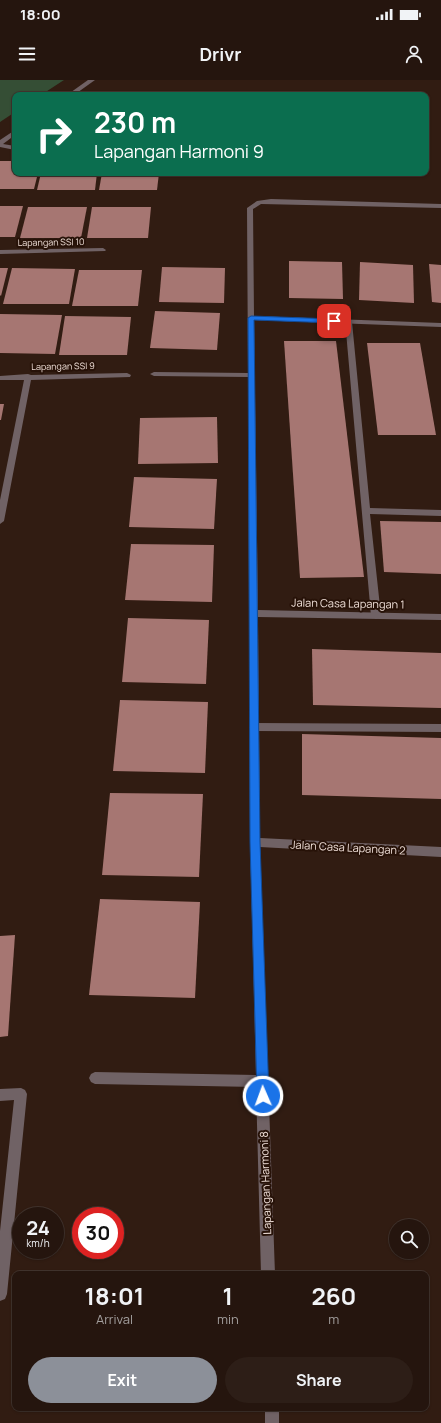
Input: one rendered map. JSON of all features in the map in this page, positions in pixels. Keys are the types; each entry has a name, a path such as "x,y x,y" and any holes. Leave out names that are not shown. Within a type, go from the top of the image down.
{"street":[{"path":"74,92 92,80"},
{"path":"0,144 12,134"},
{"path":"0,144 12,147"},
{"name":"Lapangan Harmoni 8","path":"268,1271 255,842 250,208 259,202 272,201 441,206"},
{"name":"Lapangan SSI 10","path":"0,252 103,250"},
{"path":"251,318 441,325"},
{"path":"348,322 376,616"},
{"path":"154,374 252,375"},
{"name":"Lapangan SSI 9","path":"0,378 28,376 127,375"},
{"path":"0,521 28,376"},
{"path":"367,511 441,512"},
{"name":"Jalan Casa Lapangan 1","path":"254,613 441,617"},
{"path":"254,726 441,728"},
{"name":"Jalan Casa Lapangan 2","path":"255,842 441,852"},
{"path":"95,1078 262,1081"},
{"path":"0,1095 21,1094 0,1294"},
{"path":"272,1411 272,1423"}],"green space":[{"path":"0,80 64,80 46,92 12,92 12,114 0,122"}],"building":[{"path":"103,91 155,92 103,92"},
{"path":"0,161 12,161 12,176 37,176 34,189 0,189"},
{"path":"40,176 97,176 95,190 37,190"},
{"path":"101,176 159,176 157,190 99,190"},
{"path":"0,206 23,206 15,237 0,237"},
{"path":"28,207 87,207 81,238 20,238"},
{"path":"92,207 151,207 148,238 87,238"},
{"path":"289,261 342,262 343,299 289,298"},
{"path":"360,262 413,265 414,303 359,300"},
{"path":"429,264 441,265 441,303 432,302"},
{"path":"162,267 225,268 224,303 159,302"},
{"path":"0,268 8,268 1,296 0,295"},
{"path":"12,268 75,269 69,304 3,304"},
{"path":"79,270 142,270 138,306 72,306"},
{"path":"155,311 220,313 217,350 150,348"},
{"path":"0,314 62,315 55,354 0,353"},
{"path":"65,316 131,317 127,355 59,355"},
{"path":"284,341 336,341 364,577 300,578"},
{"path":"367,343 420,343 436,435 378,435"},
{"path":"0,404 4,404 1,420 0,420"},
{"path":"217,417 218,463 138,464 140,418"},
{"path":"134,477 217,479 214,529 129,527"},
{"path":"380,521 441,522 441,574 384,572"},
{"path":"131,544 214,545 212,602 125,600"},
{"path":"128,618 209,620 206,684 122,682"},
{"path":"312,649 441,653 441,708 313,705"},
{"path":"120,700 208,702 205,773 113,771"},
{"path":"302,734 441,738 441,799 302,795"},
{"path":"110,793 203,794 199,877 102,875"},
{"path":"100,899 200,902 195,998 89,995"},
{"path":"15,935 8,1036 0,1037 0,936"}],"route":[{"path":"263,1096 255,842 251,318 334,321"}]}
